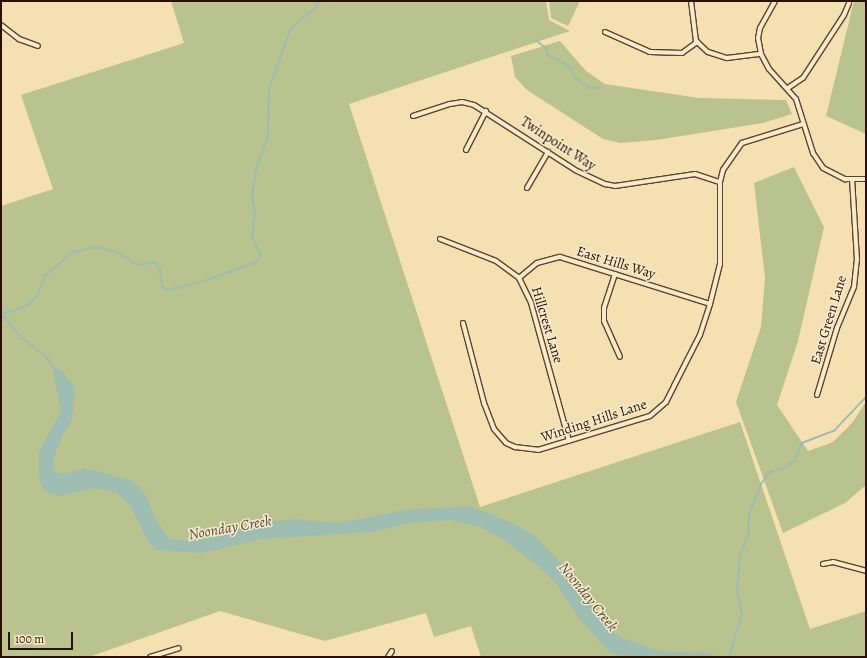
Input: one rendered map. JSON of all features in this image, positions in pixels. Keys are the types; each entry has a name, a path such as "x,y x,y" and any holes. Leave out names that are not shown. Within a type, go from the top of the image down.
{"street":[{"path":"691,1 697,42 708,52 719,58 761,54"},
{"path":"775,1 760,28 758,38 761,54 769,69 788,88 796,99 813,153 824,168 852,179 866,179"},
{"path":"788,88 804,78 846,12 849,3"},
{"path":"1,25 19,39 38,46"},
{"path":"605,32 650,52 682,53 697,42"},
{"name":"Twinpoint Way","path":"413,116 456,103 469,104 486,111 596,182 605,184 615,186 696,174 720,182"},
{"path":"466,150 486,111"},
{"name":"Winding Hills Lane","path":"463,323 484,403 499,437 515,447 529,451 569,441 641,420 658,411 666,402 700,335 710,304 720,264 720,182 730,158 742,144 803,124"},
{"path":"527,188 548,152"},
{"name":"East Green Lane","path":"817,395 837,328 854,287 857,260 852,179"},
{"name":"Hillcrest Lane","path":"440,239 496,260 519,278 530,303 569,441"},
{"name":"East Hills Way","path":"519,278 537,263 560,257 710,304"},
{"path":"615,274 604,308 604,321 620,357"},
{"path":"823,564 834,562 866,571"},
{"path":"150,657 179,648"},
{"path":"388,657 392,651"}],"green space":[{"path":"171,1 546,1 549,20 570,31 349,104 480,507 740,422 810,629 866,611 866,657 481,657 471,626 434,637 426,613 325,641 220,611 89,657 1,657 1,206 53,189 21,95 184,43"},
{"path":"549,1 580,1 568,26 551,18"},
{"path":"854,1 866,1 866,134 826,116"},
{"path":"560,41 586,71 605,84 699,98 786,100 792,114 763,123 656,140 620,143 603,139 527,90 515,77 511,56"},
{"path":"794,167 824,227 798,341 777,405 808,451 833,442 852,423 866,402 866,485 845,503 783,533 736,402 761,327 765,278 754,183"}],"water":[{"path":"52,366 62,371 73,385 75,394 71,423 63,434 54,458 54,471 64,474 85,468 133,481 146,495 155,518 169,539 191,541 269,522 293,519 337,523 406,510 469,506 515,524 534,536 570,572 607,628 624,639 659,651 706,653 721,657 623,657 609,652 580,619 554,581 538,566 504,540 481,527 451,520 409,523 371,532 261,539 203,553 156,550 148,541 130,505 117,493 96,488 60,496 48,493 43,488 39,478 39,451 61,412"}],"waterway":[{"name":"Noonday Creek","path":"52,366 46,357 22,339 2,314 27,306 38,295 45,276 73,252 97,247 119,253 138,265 155,262 160,268 163,287 168,290 205,281 256,262 261,256 252,237 255,213 252,196 257,166 268,136 269,90 291,28 317,7 319,1"},
{"path":"536,40 546,48 548,55 569,66 577,79 589,88 599,88"},
{"path":"729,657 742,614 737,591 740,556 748,536 749,515 761,484 770,472 786,467 795,460 802,443 834,431 866,397"}]}
